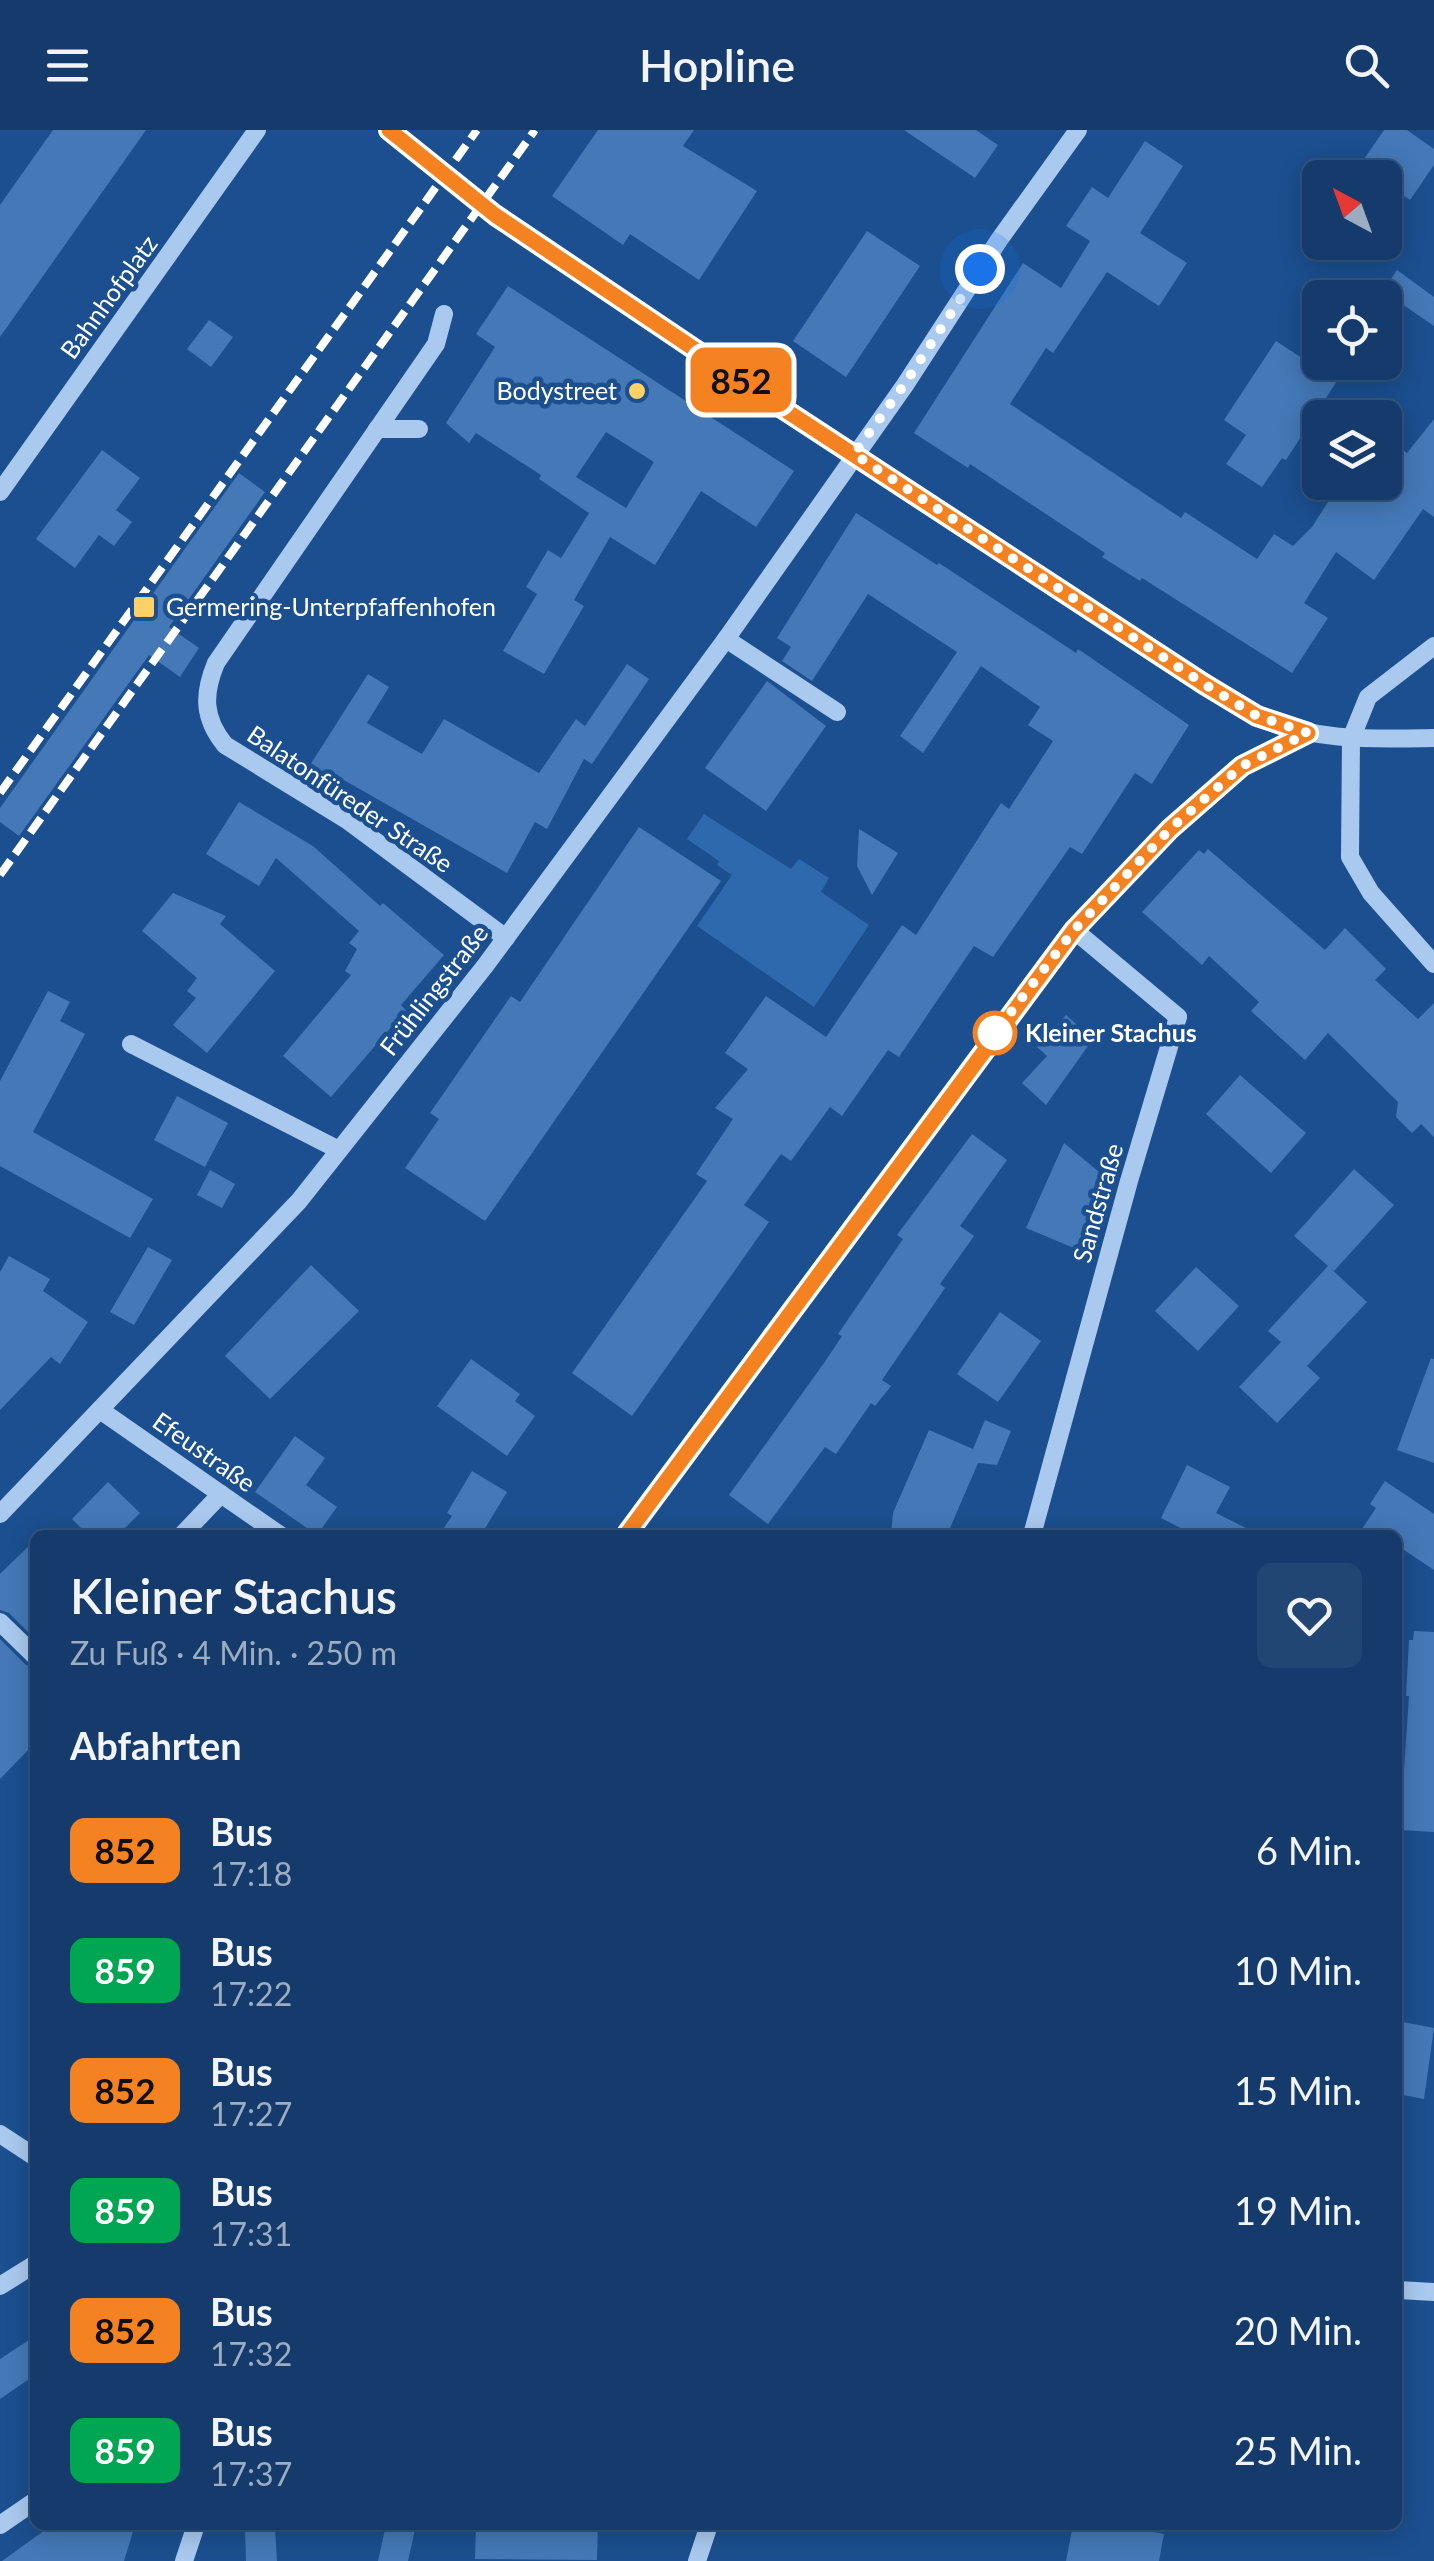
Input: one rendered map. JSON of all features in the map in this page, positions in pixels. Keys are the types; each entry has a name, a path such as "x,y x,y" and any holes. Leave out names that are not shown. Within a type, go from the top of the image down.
{"street":[{"name":"Bahnhofplatz","path":"0,492 257,130"},
{"path":"388,130 495,215 1257,716 1308,733 1351,739 1434,738"},
{"name":"Frühlingstraße","path":"0,1514 299,1200 506,938 726,638 904,385 998,240 1078,130"},
{"name":"Balatonfüreder Straße","path":"444,314 436,344 216,664 207,685 206,706 213,730 225,745 347,820 506,938"},
{"path":"377,428 419,429"},
{"path":"726,638 837,712"},
{"path":"1434,646 1368,698 1351,739 1350,857 1372,893 1434,964"},
{"path":"630,1530 1074,930 1170,829 1242,766 1308,733"},
{"name":"Sandstraße","path":"1033,1530 1178,1017 1074,930"},
{"path":"131,1044 339,1150"},
{"name":"Efeustraße","path":"100,1410 273,1530"},
{"path":"187,1530 221,1494"},
{"path":"0,1622 30,1651"},
{"path":"0,2134 30,2154"},
{"path":"0,2286 30,2267"},
{"path":"1402,2290 1434,2292"},
{"path":"0,2525 30,2504"},
{"path":"184,2561 194,2530"},
{"path":"696,2561 707,2530"}],"shaded area":[{"path":"704,814 791,869 799,859 829,878 821,892 869,925 814,1007 697,926 732,875 687,839"}],"building":[{"path":"53,130 146,130 0,337 0,205"},
{"path":"598,130 694,130 683,146 757,191 699,280 630,234 623,245 552,196"},
{"path":"904,130 976,130 998,145 975,178"},
{"path":"1384,130 1407,130 1434,149 1434,165 1410,200 1402,195 1402,160 1363,160"},
{"path":"1145,141 1183,166 1140,233 1187,263 1159,306 1107,272 1053,353 1046,348 1010,404 1181,518 1185,512 1257,559 1274,534 1293,546 1312,527 1328,502 1326,500 1402,500 1402,449 1407,453 1434,419 1434,517 1423,509 1374,580 1336,552 1304,603 1328,618 1292,673 1102,557 1105,553 970,464 968,468 914,433 1023,263 1061,288 1090,241 1066,226 1092,187 1108,198"},
{"path":"867,231 920,266 846,377 793,341"},
{"path":"1397,270 1434,297 1434,326 1402,304 1402,280 1390,280"},
{"path":"508,286 794,471 756,527 701,491 655,565 610,537 574,600 584,606 544,674 503,651 537,594 526,587 548,550 561,558 589,513 539,479 541,475 476,433 469,443 446,423 495,347 476,334","holes":["606,432 654,462 626,508 576,477"]},
{"path":"209,320 233,337 211,367 187,349"},
{"path":"1276,341 1302,358 1302,380 1337,381 1325,400 1302,400 1302,435 1262,487 1226,464 1246,435 1224,420"},
{"path":"102,450 140,478 116,510 132,522 114,546 99,535 75,568 36,539"},
{"path":"239,473 265,492 169,627 199,648 180,677 149,655 19,836 0,822 0,808"},
{"path":"856,513 1076,653 1078,649 1189,725 1152,784 1135,773 1082,854 1070,847 993,957 974,946 899,1057 888,1050 842,1116 830,1107 791,1161 781,1154 744,1205 769,1222 632,1416 572,1373 707,1181 696,1174 733,1119 715,1108 748,1069 725,1053 766,996 826,1037 902,925 916,935 1001,803 1009,809 1053,741 1028,725 1040,707 981,666 923,753 900,736 957,652 868,594 812,681 782,661 791,647 777,638"},
{"path":"627,664 649,679 592,764 584,759 547,829 535,822 507,873 335,775 327,787 305,773 368,674 389,687 367,723 422,754 444,719 539,773 576,719 585,726"},
{"path":"767,681 826,726 766,811 705,768"},
{"path":"239,802 313,846 380,906 383,903 444,955 401,1005 406,1010 331,1097 283,1056 351,975 345,971 357,949 349,943 359,931 276,858 259,886 206,854"},
{"path":"639,827 721,881 485,1221 405,1168 439,1119 430,1113 511,996 520,1002"},
{"path":"859,829 898,853 872,895 857,866"},
{"path":"1208,849 1325,950 1345,928 1386,969 1375,980 1418,1019 1434,1003 1434,1137 1421,1124 1412,1133 1396,1117 1398,1102 1328,1033 1305,1060 1251,1011 1259,1002 1209,956 1202,965 1142,912 1199,850 1204,854"},
{"path":"173,893 226,916 220,924 275,971 207,1053 173,1025 196,998 187,991 197,978 142,931"},
{"path":"48,991 70,1002 60,1021 85,1034 33,1132 153,1199 130,1238 0,1166 0,1081"},
{"path":"1066,1015 1093,1039 1046,1105 1022,1083 1047,1056 1037,1047"},
{"path":"1240,1075 1306,1133 1271,1173 1206,1114"},
{"path":"177,1096 228,1123 205,1167 154,1140"},
{"path":"972,1134 1007,1160 960,1226 974,1236 940,1284 945,1288 882,1380 891,1386 875,1406 871,1403 836,1454 825,1447 768,1524 729,1495 842,1336 838,1334 903,1239 897,1235"},
{"path":"1064,1143 1110,1181 1081,1251 1026,1228"},
{"path":"1354,1169 1394,1205 1334,1271 1294,1236"},
{"path":"210,1170 235,1184 222,1208 197,1195"},
{"path":"148,1247 172,1260 134,1325 110,1312"},
{"path":"9,1256 50,1279 43,1291 88,1322 60,1364 51,1357 0,1410 0,1272"},
{"path":"311,1265 359,1311 270,1399 225,1356"},
{"path":"1328,1266 1367,1302 1307,1366 1320,1378 1277,1423 1239,1387 1281,1342 1268,1331"},
{"path":"1196,1267 1239,1306 1198,1351 1155,1311"},
{"path":"1000,1312 1041,1341 998,1402 957,1374"},
{"path":"1431,1358 1434,1359 1434,1463 1397,1450"},
{"path":"471,1359 520,1394 515,1401 535,1416 507,1456 437,1406"},
{"path":"985,1420 1011,1431 997,1465 978,1463 949,1530 891,1530 893,1513 929,1430 973,1449"},
{"path":"295,1436 325,1458 306,1485 337,1507 321,1530 310,1530 255,1492"},
{"path":"1187,1465 1230,1487 1216,1513 1250,1530 1184,1530 1161,1518"},
{"path":"472,1471 507,1492 484,1530 442,1530 452,1516 447,1513"},
{"path":"1385,1481 1434,1514 1434,1570 1402,1549 1402,1530 1361,1530 1376,1508 1370,1504"},
{"path":"108,1482 140,1513 123,1530 83,1530 72,1519"},
{"path":"30,1545 30,1634 9,1613 0,1610 0,1574"},
{"path":"1414,1631 1434,1632 1434,1832 1402,1830 1409,1640 1413,1640"},
{"path":"0,1639 30,1666 30,1748 0,1779"},
{"path":"1402,2022 1434,2028 1424,2099 1402,2095"},
{"path":"30,2339 30,2378 0,2399 0,2359"},
{"path":"45,2530 133,2530 124,2561 2,2561"},
{"path":"245,2530 275,2530 277,2561 246,2561"},
{"path":"385,2530 415,2530 408,2561 378,2561"},
{"path":"476,2530 598,2530 597,2560 475,2559"},
{"path":"1072,2530 1143,2530 1164,2534 1159,2561 1066,2561"}],"railway":[{"path":"0,793 477,130"},
{"path":"0,875 535,130"}],"bus line":[{"name":"852","path":"389,130 495,215 779,406 1204,684 1257,716 1308,733 1242,766 1170,829 1074,930 630,1530"}],"place":[{"name":"Bodystreet","path":"637,391"},
{"name":"Germering-Unterpfaffenhofen","path":"144,607"},
{"name":"Kleiner Stachus","path":"995,1033"}],"route":[{"path":"980,269 854,454 1204,684 1257,716 1308,733 1242,766 1170,829 1074,930 995,1033"}]}
